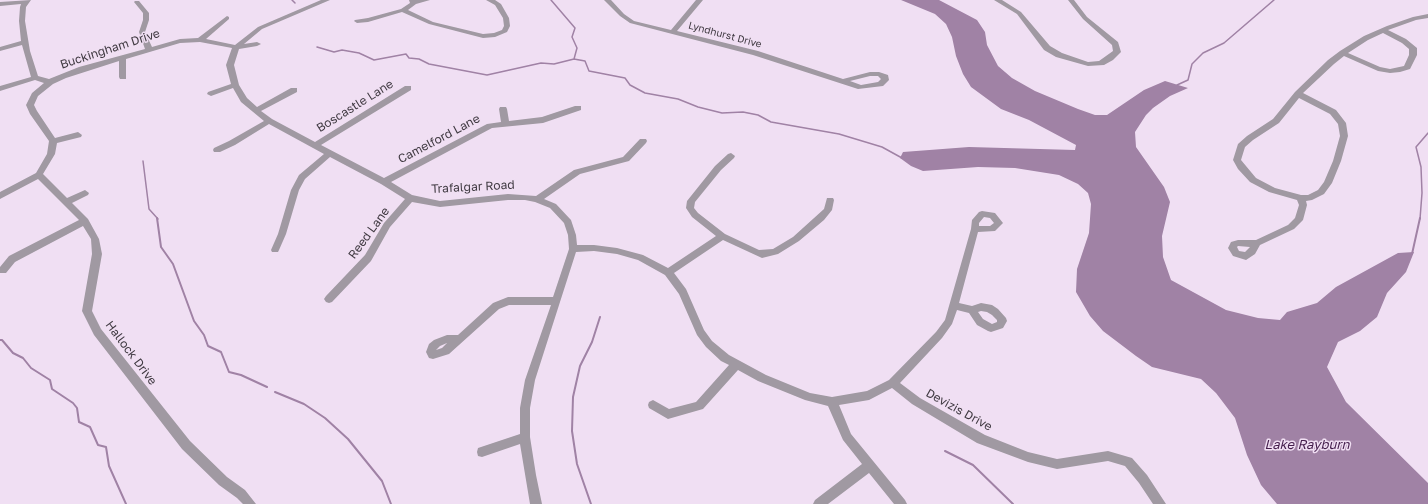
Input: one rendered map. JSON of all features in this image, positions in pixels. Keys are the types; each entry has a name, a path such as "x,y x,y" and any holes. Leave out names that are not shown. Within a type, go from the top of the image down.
{"street":[{"path":"236,47 260,28 327,0"},
{"path":"357,21 385,16 409,7 413,1 427,0"},
{"path":"403,10 431,23 483,36 495,35 505,31 507,26 506,18 498,4 489,0"},
{"name":"Lyndhurst Drive","path":"607,0 622,15 632,22 755,53 844,82 861,87 880,84 885,80 885,77 879,74 870,74 848,79 844,82"},
{"path":"673,32 700,0"},
{"path":"997,0 1019,13 1048,48 1059,55 1088,64 1101,63 1110,58 1117,52 1115,44 1085,18 1071,0"},
{"path":"0,4 27,1"},
{"path":"27,1 23,7 22,21 25,42 35,78"},
{"path":"137,2 146,13 146,20 142,32 149,50"},
{"path":"1298,94 1333,112 1342,123 1344,136 1337,161 1328,182 1321,192 1309,198 1301,198 1272,190 1253,180 1241,167 1237,160 1241,146 1250,138 1276,121 1298,94 1331,62 1343,53 1366,38 1401,22 1428,16"},
{"path":"200,40 227,18"},
{"path":"1343,53 1378,69 1395,70 1407,67 1413,55 1413,48 1404,41 1383,30"},
{"name":"Buckingham Drive","path":"53,141 33,112 30,105 35,95 50,82 62,76 180,41 200,40 236,47 257,44"},
{"path":"0,49 25,42"},
{"name":"Trafalgar Road","path":"236,47 230,65 235,85 244,100 256,111 269,121 384,182 410,198 440,204 508,196 537,199 556,209 568,222 572,235 573,249 557,302 530,380 526,408 525,437 530,475 536,504"},
{"path":"122,58 123,77"},
{"path":"0,89 35,78 50,82"},
{"path":"211,94 235,85"},
{"name":"Boscastle Lane","path":"316,145 408,88"},
{"path":"256,111 294,90"},
{"name":"Camelford Lane","path":"384,182 486,128 505,123 543,120 578,108"},
{"path":"503,109 505,123"},
{"path":"217,150 269,121"},
{"path":"0,196 40,175 51,154 53,141 78,134"},
{"path":"537,199 577,172 626,159 643,141"},
{"path":"275,250 282,234 295,190 302,177 314,165 330,153"},
{"path":"731,156 718,168 691,201 690,208 695,215 722,236 756,252 769,254 796,239 812,227 828,210 830,200"},
{"name":"Hallock Drive","path":"40,175 85,221 95,239 97,254 87,311 96,332 186,446 224,481 241,494 250,504"},
{"path":"67,202 85,193"},
{"name":"Reed Lane","path":"329,299 368,258 387,225 410,198"},
{"path":"1257,243 1291,227 1299,220 1303,205 1301,198"},
{"path":"3,270 12,259 85,221"},
{"path":"573,249 594,248 617,251 640,257 668,272 683,292 700,332 709,344 725,358 762,378 809,397 832,402 869,395 894,383 921,355 949,321 975,229"},
{"path":"668,272 722,236"},
{"path":"460,339 496,306 508,301 557,302"},
{"path":"954,306 972,310"},
{"path":"653,405 668,414 699,406 737,364"},
{"name":"Devizis Drive","path":"894,383 916,402 981,439 1028,457 1057,464 1108,456 1128,462 1143,479 1160,504"},
{"path":"832,402 847,437 901,504"},
{"path":"482,452 525,437"},
{"path":"819,504 869,466"}],"water":[{"name":"Lake Rayburn","path":"901,0 939,0 977,20 985,32 987,45 998,66 1012,78 1035,91 1095,115 1107,115 1144,90 1165,81 1188,88 1170,96 1146,115 1135,132 1136,147 1164,187 1170,202 1162,236 1163,257 1171,280 1226,310 1258,318 1280,320 1287,312 1317,303 1336,287 1398,253 1414,252 1406,272 1387,293 1377,317 1360,331 1338,342 1327,367 1346,402 1428,483 1428,504 1277,504 1261,485 1247,455 1235,418 1216,393 1201,379 1152,367 1103,331 1090,316 1076,292 1077,269 1089,233 1091,204 1088,193 1078,184 1059,175 1015,168 978,167 923,171 911,166 900,158 903,152 969,147 1075,150 1076,145 1029,120 1001,109 971,87 963,74 956,56 952,37 946,24 935,14"}],"waterway":[{"path":"292,0 295,3"},
{"path":"551,0 575,28 572,37 577,48 574,59"},
{"path":"1177,85 1188,80 1192,64 1203,53 1224,43 1274,0"},
{"path":"317,47 334,52 342,50 359,53 374,60 406,54 409,58 419,59 429,64 487,75 541,63 554,64 574,59"},
{"path":"574,59 585,61 589,71 625,78 630,85 645,93 678,99 698,107 722,113 743,112 758,115 771,122 839,134 882,147 902,158"},
{"path":"1420,219 1422,193 1421,167 1416,147 1428,133"},
{"path":"143,161 149,209 158,219"},
{"path":"157,218 161,247 173,264 194,321 204,335 208,346 221,352 229,372 241,375 267,387"},
{"path":"1412,254 1420,218"},
{"path":"591,504 577,464 572,431 573,397 580,366 592,342 600,317"},
{"path":"0,340 2,340 13,353 23,358 31,368 50,380 52,389 73,403 77,408 79,422 90,427 98,445 106,447 109,466 126,504"},
{"path":"275,392 304,404 325,418 348,439 382,481 391,504"},
{"path":"945,451 973,465 1013,504"}]}
